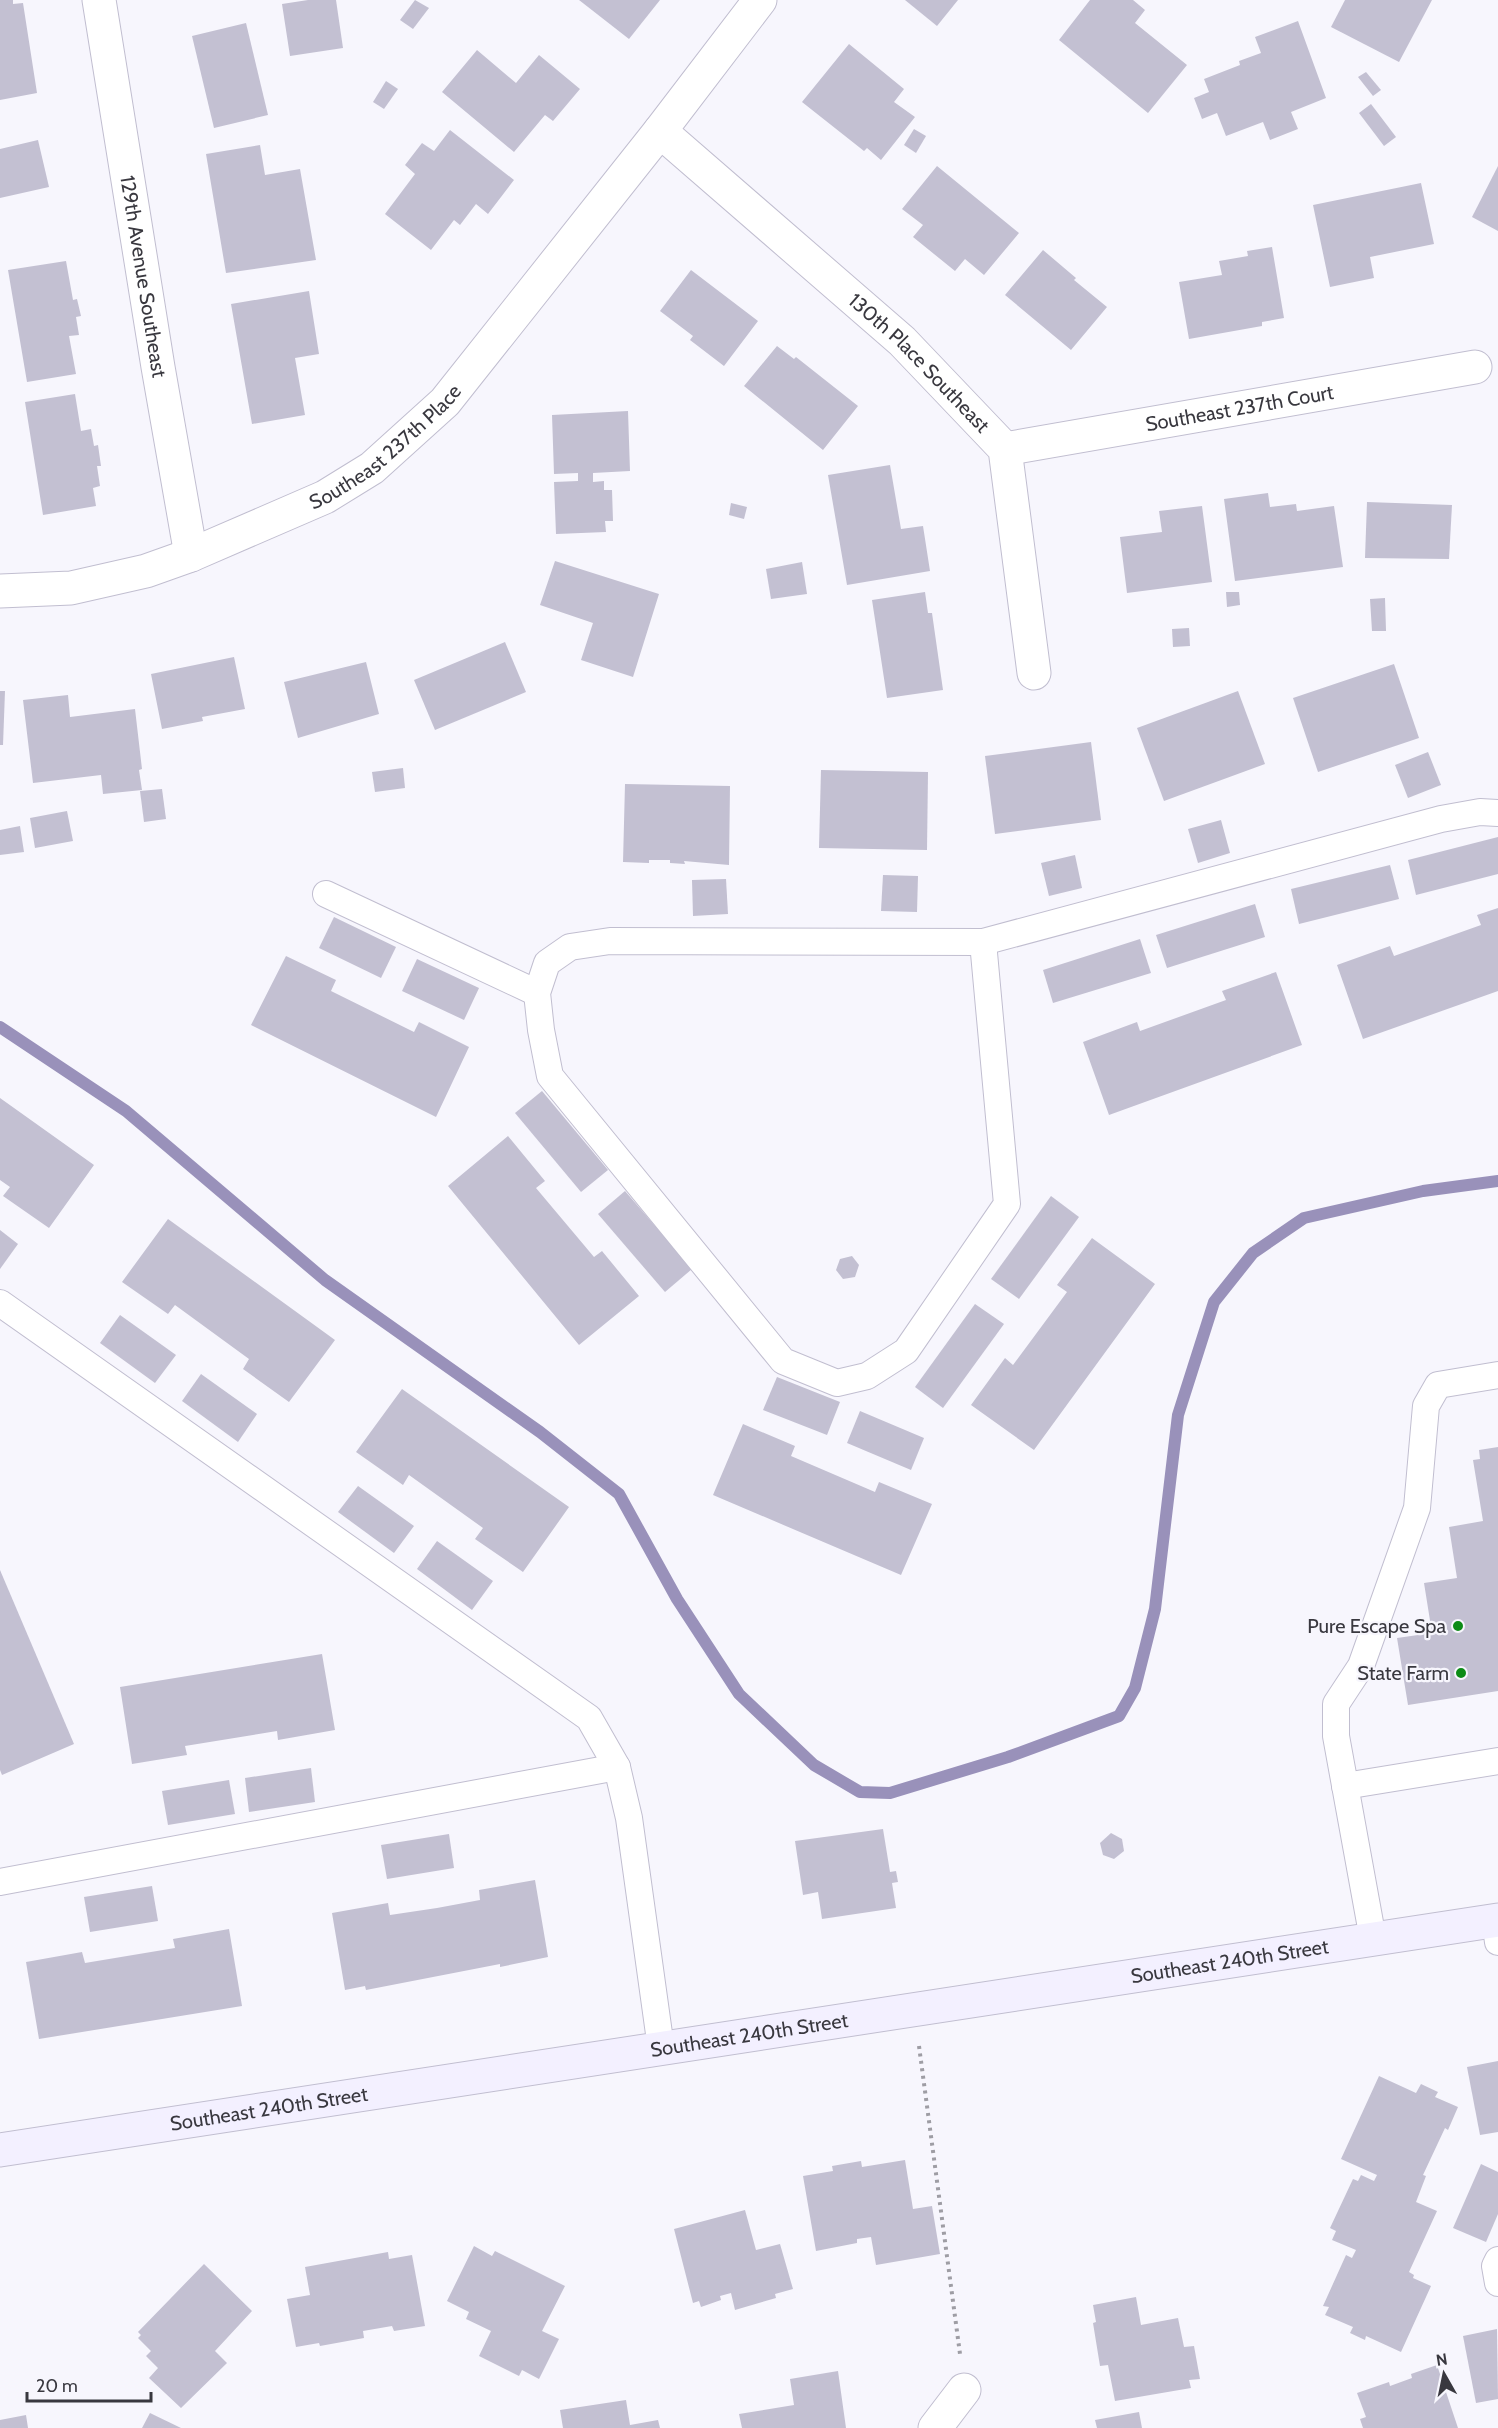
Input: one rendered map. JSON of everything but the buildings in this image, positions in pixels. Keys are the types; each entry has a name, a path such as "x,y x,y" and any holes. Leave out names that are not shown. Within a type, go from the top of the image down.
{"main road":[{"name":"Southeast 240th Street","path":"0,2150 1373,1939 1497,1927"}],"street":[{"name":"129th Avenue Southeast","path":"99,0 158,367 191,555"},
{"name":"Southeast 237th Place","path":"0,591 71,588 146,571 191,555 325,497 372,468 445,402 660,131 760,0"},
{"name":"130th Place Southeast","path":"660,131 902,341 1005,449 1034,673"},
{"name":"Southeast 237th Court","path":"1005,449 1475,367"},
{"path":"934,2428 964,2390"}],"lane":[{"path":"983,942 1007,1204 906,1352 867,1376 837,1383 783,1361 550,1076 540,1030 537,993 548,963 570,947 610,941 983,942 1441,819 1480,812 1498,813"},
{"path":"326,894 537,993"},
{"path":"0,1303 588,1718 616,1767 629,1818 661,2048"},
{"path":"1373,1939 1336,1736 1336,1704 1361,1666 1417,1508 1426,1406 1438,1385 1498,1376"},
{"path":"1345,1786 1498,1761"},
{"path":"0,1882 616,1767"},
{"path":"1498,2260 1495,2266 1498,2283"}],"path":[{"path":"914,2009 952,2281 964,2390"}],"waterway":[{"path":"0,1027 126,1111 325,1280 540,1432 619,1494 677,1599 739,1694 814,1765 860,1792 890,1793 1008,1757 1119,1716 1135,1688 1155,1609 1178,1415 1214,1302 1253,1253 1304,1218 1423,1191 1498,1181"}],"place":[{"name":"Pure Escape Spa","path":"1458,1626"},
{"name":"State Farm","path":"1461,1673"}]}
